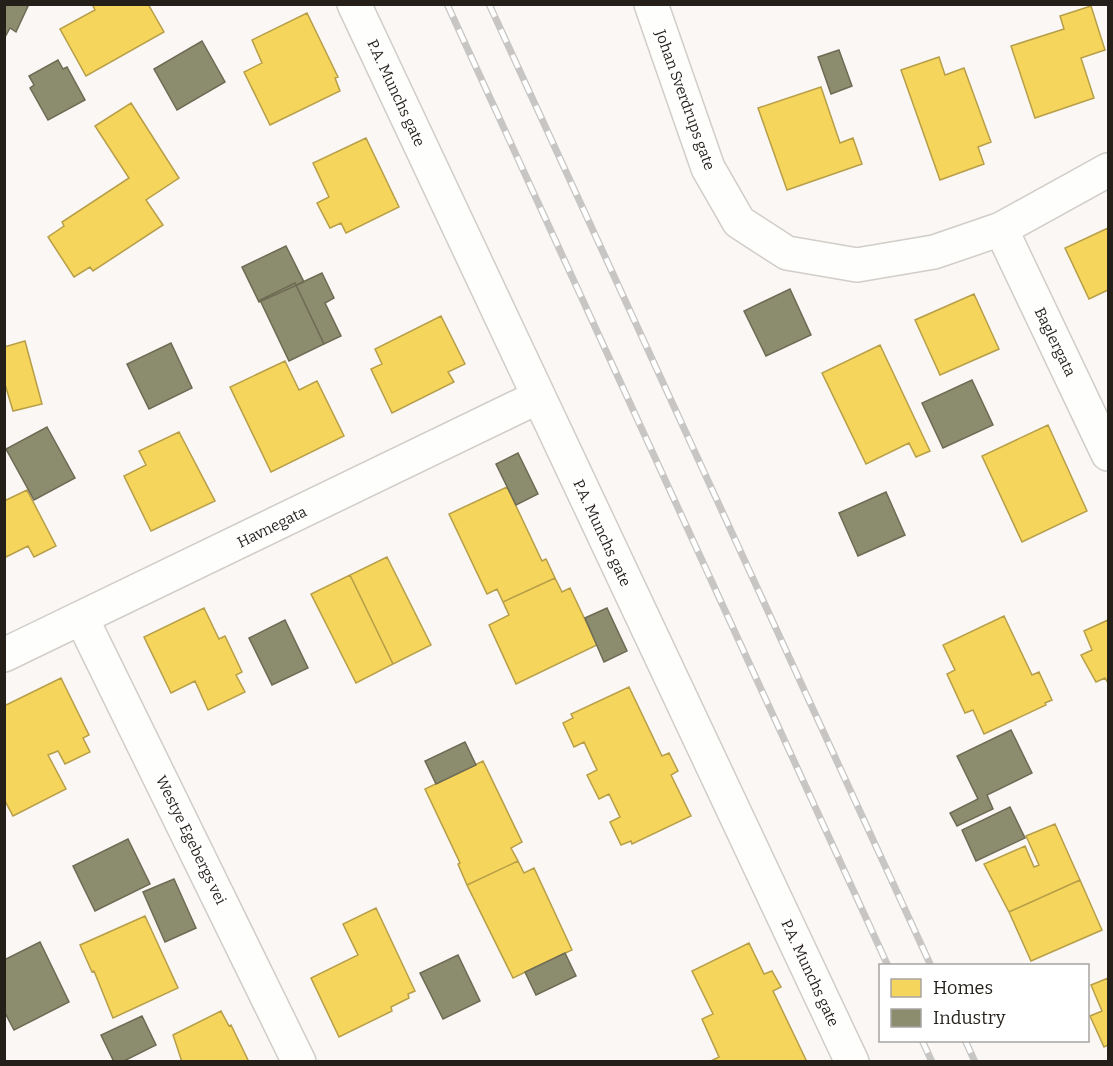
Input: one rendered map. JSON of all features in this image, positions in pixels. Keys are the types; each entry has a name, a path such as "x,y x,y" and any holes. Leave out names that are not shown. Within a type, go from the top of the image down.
{"street":[{"name":"P.A. Munchs gate","path":"354,4 852,1062"},
{"name":"Johan Sverdrups gate","path":"651,4 708,168 740,222 787,253 857,265 934,252 1001,229 1108,170"},
{"name":"Baglergata","path":"1001,229 1108,454"},
{"name":"Havnegata","path":"4,655 538,397"},
{"name":"Westye Egebergs vei","path":"82,619 299,1062"}],"building: Homes":[{"path":"92,4 148,4 164,32 86,76 60,29 95,10"},
{"path":"1091,6 1105,50 1081,58 1094,98 1035,118 1011,46 1064,29 1060,16"},
{"path":"307,13 338,77 335,78 340,91 270,125 244,72 262,63 252,40"},
{"path":"939,57 945,75 964,68 991,142 978,147 984,164 940,180 901,70"},
{"path":"821,87 840,143 853,138 862,164 787,190 758,108"},
{"path":"131,103 179,178 146,200 163,225 93,271 90,267 74,277 48,237 64,226 62,222 129,178 95,126"},
{"path":"366,138 399,207 346,233 341,223 330,228 317,203 329,197 313,163"},
{"path":"1108,228 1108,290 1089,299 1065,248"},
{"path":"974,294 999,349 940,375 915,320"},
{"path":"441,316 465,364 448,372 454,382 392,413 371,369 382,364 375,349"},
{"path":"25,341 42,404 13,411 4,381 4,347"},
{"path":"880,345 930,451 916,457 909,443 866,464 822,373"},
{"path":"285,361 299,390 317,381 344,436 271,472 230,387"},
{"path":"1048,425 1087,511 1022,542 982,456"},
{"path":"179,432 215,501 151,531 124,476 146,465 139,451"},
{"path":"507,487 542,561 546,559 555,578 503,602 497,589 487,594 449,514"},
{"path":"27,490 56,546 34,557 28,546 4,558 4,501"},
{"path":"387,557 431,645 393,664 350,575"},
{"path":"350,575 393,664 356,683 311,594"},
{"path":"555,578 562,592 570,588 597,645 516,684 489,625 509,615 503,602"},
{"path":"204,608 219,639 225,636 242,672 236,675 245,692 208,710 195,681 171,693 144,637"},
{"path":"1004,616 1032,675 1039,672 1052,700 984,734 973,710 965,713 947,674 955,670 943,645"},
{"path":"1108,620 1108,683 1105,678 1096,682 1081,655 1092,650 1084,631"},
{"path":"61,678 89,735 83,738 90,752 65,764 58,751 48,755 66,789 13,816 4,799 4,706"},
{"path":"629,687 662,756 669,753 678,771 671,775 691,816 632,844 631,841 621,845 610,822 620,817 609,794 599,799 587,775 597,770 584,742 574,747 563,723 573,718 571,714"},
{"path":"483,761 522,842 511,848 518,861 467,885 458,864 460,863 425,789"},
{"path":"1055,824 1080,880 1009,912 984,864 1025,846 1034,867 1039,865 1026,836"},
{"path":"518,861 524,873 534,868 572,950 513,978 467,885"},
{"path":"1080,880 1102,930 1031,961 1009,912"},
{"path":"376,908 415,991 408,994 409,998 391,1007 392,1011 339,1037 311,978 358,955 343,924"},
{"path":"145,916 178,988 113,1018 94,971 92,972 80,945"},
{"path":"749,943 764,974 772,971 781,987 773,991 807,1062 709,1062 719,1057 702,1019 713,1014 692,971"},
{"path":"1108,978 1108,1045 1104,1047 1090,1016 1102,1011 1091,985"},
{"path":"221,1011 229,1026 231,1025 249,1062 182,1062 173,1035"}],"building: Industry":[{"path":"4,4 29,4 16,32 10,28 4,39"},
{"path":"202,41 225,82 177,110 154,69"},
{"path":"839,50 852,86 831,94 818,57"},
{"path":"58,60 63,69 67,67 85,100 48,120 30,88 34,85 29,76"},
{"path":"286,246 304,282 259,302 242,267"},
{"path":"322,273 334,298 325,303 341,336 324,344 296,285"},
{"path":"295,283 324,344 289,361 260,300"},
{"path":"790,289 811,335 766,356 744,311"},
{"path":"171,343 192,388 149,409 127,364"},
{"path":"972,380 993,425 943,448 922,403"},
{"path":"47,427 75,478 34,500 6,449"},
{"path":"518,453 538,494 516,505 496,464"},
{"path":"886,492 905,535 858,556 839,513"},
{"path":"607,608 627,651 604,662 585,618"},
{"path":"285,620 308,668 272,685 249,638"},
{"path":"1011,730 1032,773 987,795 993,809 957,826 950,813 978,799 957,756"},
{"path":"465,742 476,765 436,784 425,761"},
{"path":"1010,807 1025,838 976,861 962,830"},
{"path":"128,839 150,884 95,911 73,866"},
{"path":"174,879 196,928 165,942 143,892"},
{"path":"40,942 69,1002 14,1030 4,1011 4,960"},
{"path":"565,953 576,976 536,995 525,972"},
{"path":"458,955 480,1001 443,1019 420,973"},
{"path":"142,1016 156,1045 122,1062 114,1062 101,1035"}],"railway":[{"path":"447,4 887,964"},
{"path":"489,4 930,964"},
{"path":"923,1042 932,1062"},
{"path":"966,1042 975,1062"}]}
